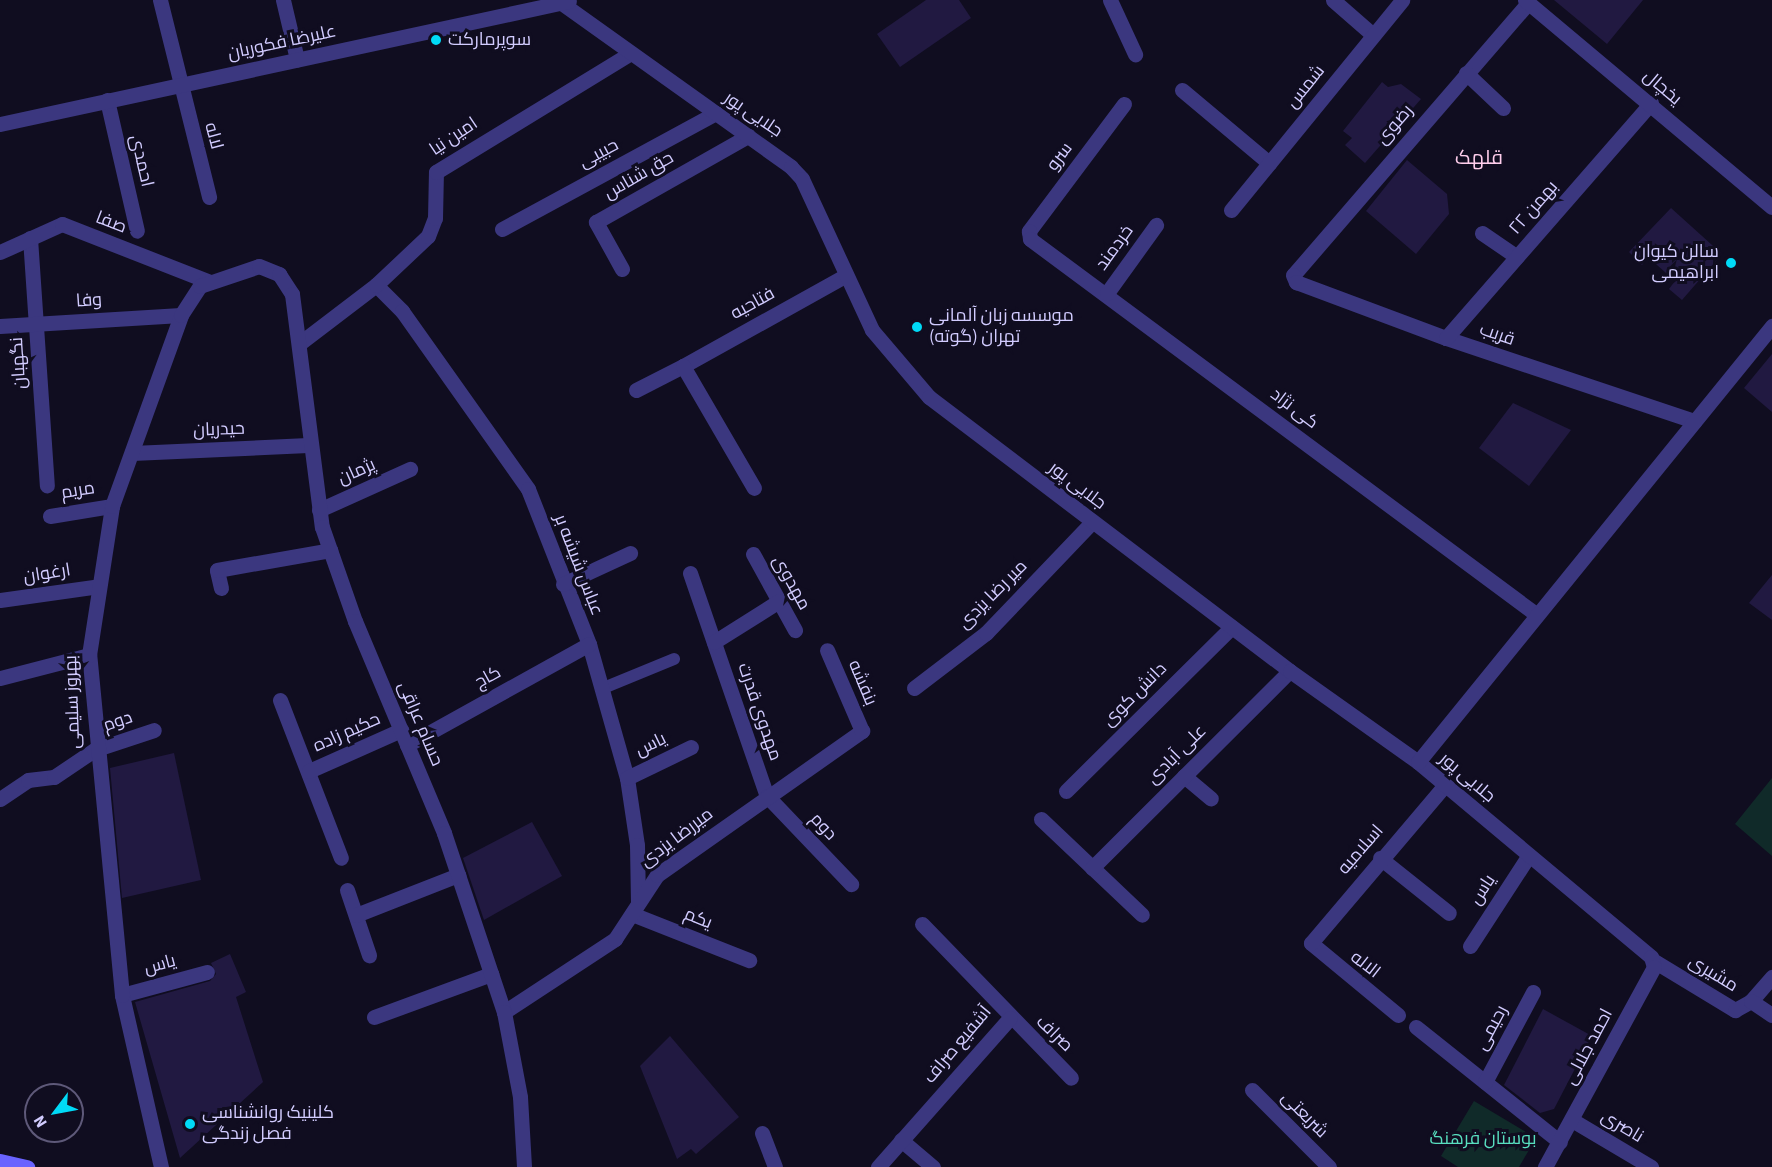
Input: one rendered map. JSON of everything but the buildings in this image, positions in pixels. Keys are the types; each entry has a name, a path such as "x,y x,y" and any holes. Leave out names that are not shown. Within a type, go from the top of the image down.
{"street":[{"name":"لاله","path":"160,0 179,85 209,197"},
{"path":"283,0 297,60"},
{"path":"1110,0 1135,54"},
{"path":"1333,0 1373,35"},
{"name":"شمس","path":"1231,210 1402,0"},
{"name":"علیرضا فکوریان","path":"0,124 564,1"},
{"name":"جلایی پور","path":"564,1 631,53 748,136 802,179 843,277 872,330 929,397 1290,671 1418,762 1654,961"},
{"name":"رضوی","path":"1293,275 1527,1"},
{"name":"یخچال","path":"1527,1 1772,207"},
{"name":"امین نیا","path":"300,343 376,285 432,228 436,172 631,53"},
{"path":"1466,73 1503,108"},
{"path":"1182,90 1269,163"},
{"name":"احمدی","path":"107,100 137,231"},
{"name":"۲۲ بهمن","path":"1446,338 1651,103"},
{"name":"سرو","path":"1028,235 1124,104"},
{"name":"حبیبی","path":"502,229 716,113"},
{"name":"حق شناس","path":"622,269 596,222 748,136"},
{"name":"صفا","path":"0,252 62,224 210,282"},
{"name":"خردمند","path":"1107,293 1156,225"},
{"path":"1482,233 1517,257"},
{"name":"کی نژاد","path":"1028,235 1537,615"},
{"name":"نگهبان","path":"30,238 47,485"},
{"name":"بهروز سلیمی","path":"161,1167 122,995 94,750 89,655 99,586 112,506 181,315 196,289 210,282 267,267 292,294"},
{"name":"قریب","path":"1293,275 1296,282 1446,338 1694,422"},
{"name":"فتاحیه","path":"636,390 843,277"},
{"name":"عباس شیشه بر","path":"376,285 402,311 483,431 520,473 589,645 627,778 637,845 635,909"},
{"name":"حسام عراقی","path":"292,294 300,343 308,446 319,510 330,550 458,875 504,1012 520,1097 524,1167"},
{"name":"وفا","path":"0,326 181,315"},
{"path":"1418,762 1772,326"},
{"path":"682,366 754,488"},
{"name":"حیدریان","path":"132,453 308,446"},
{"name":"پژمان","path":"319,510 410,469"},
{"name":"مریم","path":"50,516 112,506"},
{"name":"میر رضا یزدی","path":"914,688 986,633 1092,522"},
{"path":"221,588 217,570 330,550"},
{"path":"563,584 630,554"},
{"name":"مهدوی","path":"753,554 795,630"},
{"name":"مهدوی قدرت","path":"690,573 767,795"},
{"name":"ارغوان","path":"0,600 99,586"},
{"path":"714,642 779,601"},
{"name":"دانش کوی","path":"1066,791 1232,627"},
{"name":"کاج","path":"407,745 589,645"},
{"name":"بنفشه","path":"827,650 862,731"},
{"path":"0,678 89,655"},
{"name":"علی آبادی","path":"1092,868 1290,671"},
{"name":"حکیم زاده","path":"280,700 341,858"},
{"name":"دوم","path":"94,750 154,730"},
{"name":"حکیم زاده","path":"309,771 401,730"},
{"name":"میررضا یزدی","path":"504,1012 615,939 657,875 767,795 862,731"},
{"name":"یاس","path":"627,778 691,747"},
{"path":"0,799 28,780 54,777 94,750"},
{"path":"1184,776 1211,799"},
{"name":"اسلامیه","path":"1311,944 1380,858 1445,785"},
{"name":"دوم","path":"767,795 851,885"},
{"path":"1041,819 1142,915"},
{"name":"یاس","path":"1470,946 1529,855"},
{"path":"1380,858 1449,913"},
{"path":"356,915 458,875"},
{"path":"347,890 369,955"},
{"name":"یکم","path":"635,909 749,960"},
{"name":"آشفیع صراف","path":"878,1167 1010,1018 922,924"},
{"name":"الاله","path":"1311,944 1398,1015"},
{"name":"مشیری","path":"1654,961 1735,1010 1752,1001 1772,977"},
{"name":"احمد جلالی","path":"1545,1167 1572,1120 1654,961"},
{"name":"یاس","path":"122,995 207,972"},
{"path":"374,1017 491,974"},
{"name":"رحیمی","path":"1485,1082 1533,992"},
{"name":"مشیری","path":"1752,1001 1772,1015"},
{"name":"صراف","path":"1010,1018 1071,1078"},
{"name":"رحیمی","path":"1416,1027 1560,1142"},
{"name":"شریعتی","path":"1252,1090 1329,1167"},
{"name":"ناصری","path":"1572,1120 1651,1167"},
{"path":"762,1133 775,1167"},
{"path":"901,1140 933,1167"}],"lane":[{"path":"601,689 674,659"}],"green space":[{"path":"1772,778 1772,856 1735,824"},
{"name":"بوستان فرهنگ","path":"1474,1101 1536,1138 1519,1167 1458,1167 1441,1156"}],"place":[{"name":"سوپرمارکت","path":"436,40"},
{"name":"سالن کیوان ابراهیمی","path":"1731,263"},
{"name":"موسسه زبان آلمانی تهران (گوته)","path":"917,327"},
{"name":"کلینیک روانشناسی فصل زندگی","path":"190,1124"}],"district":[{"name":"قلهک","path":"1479,158"}]}
